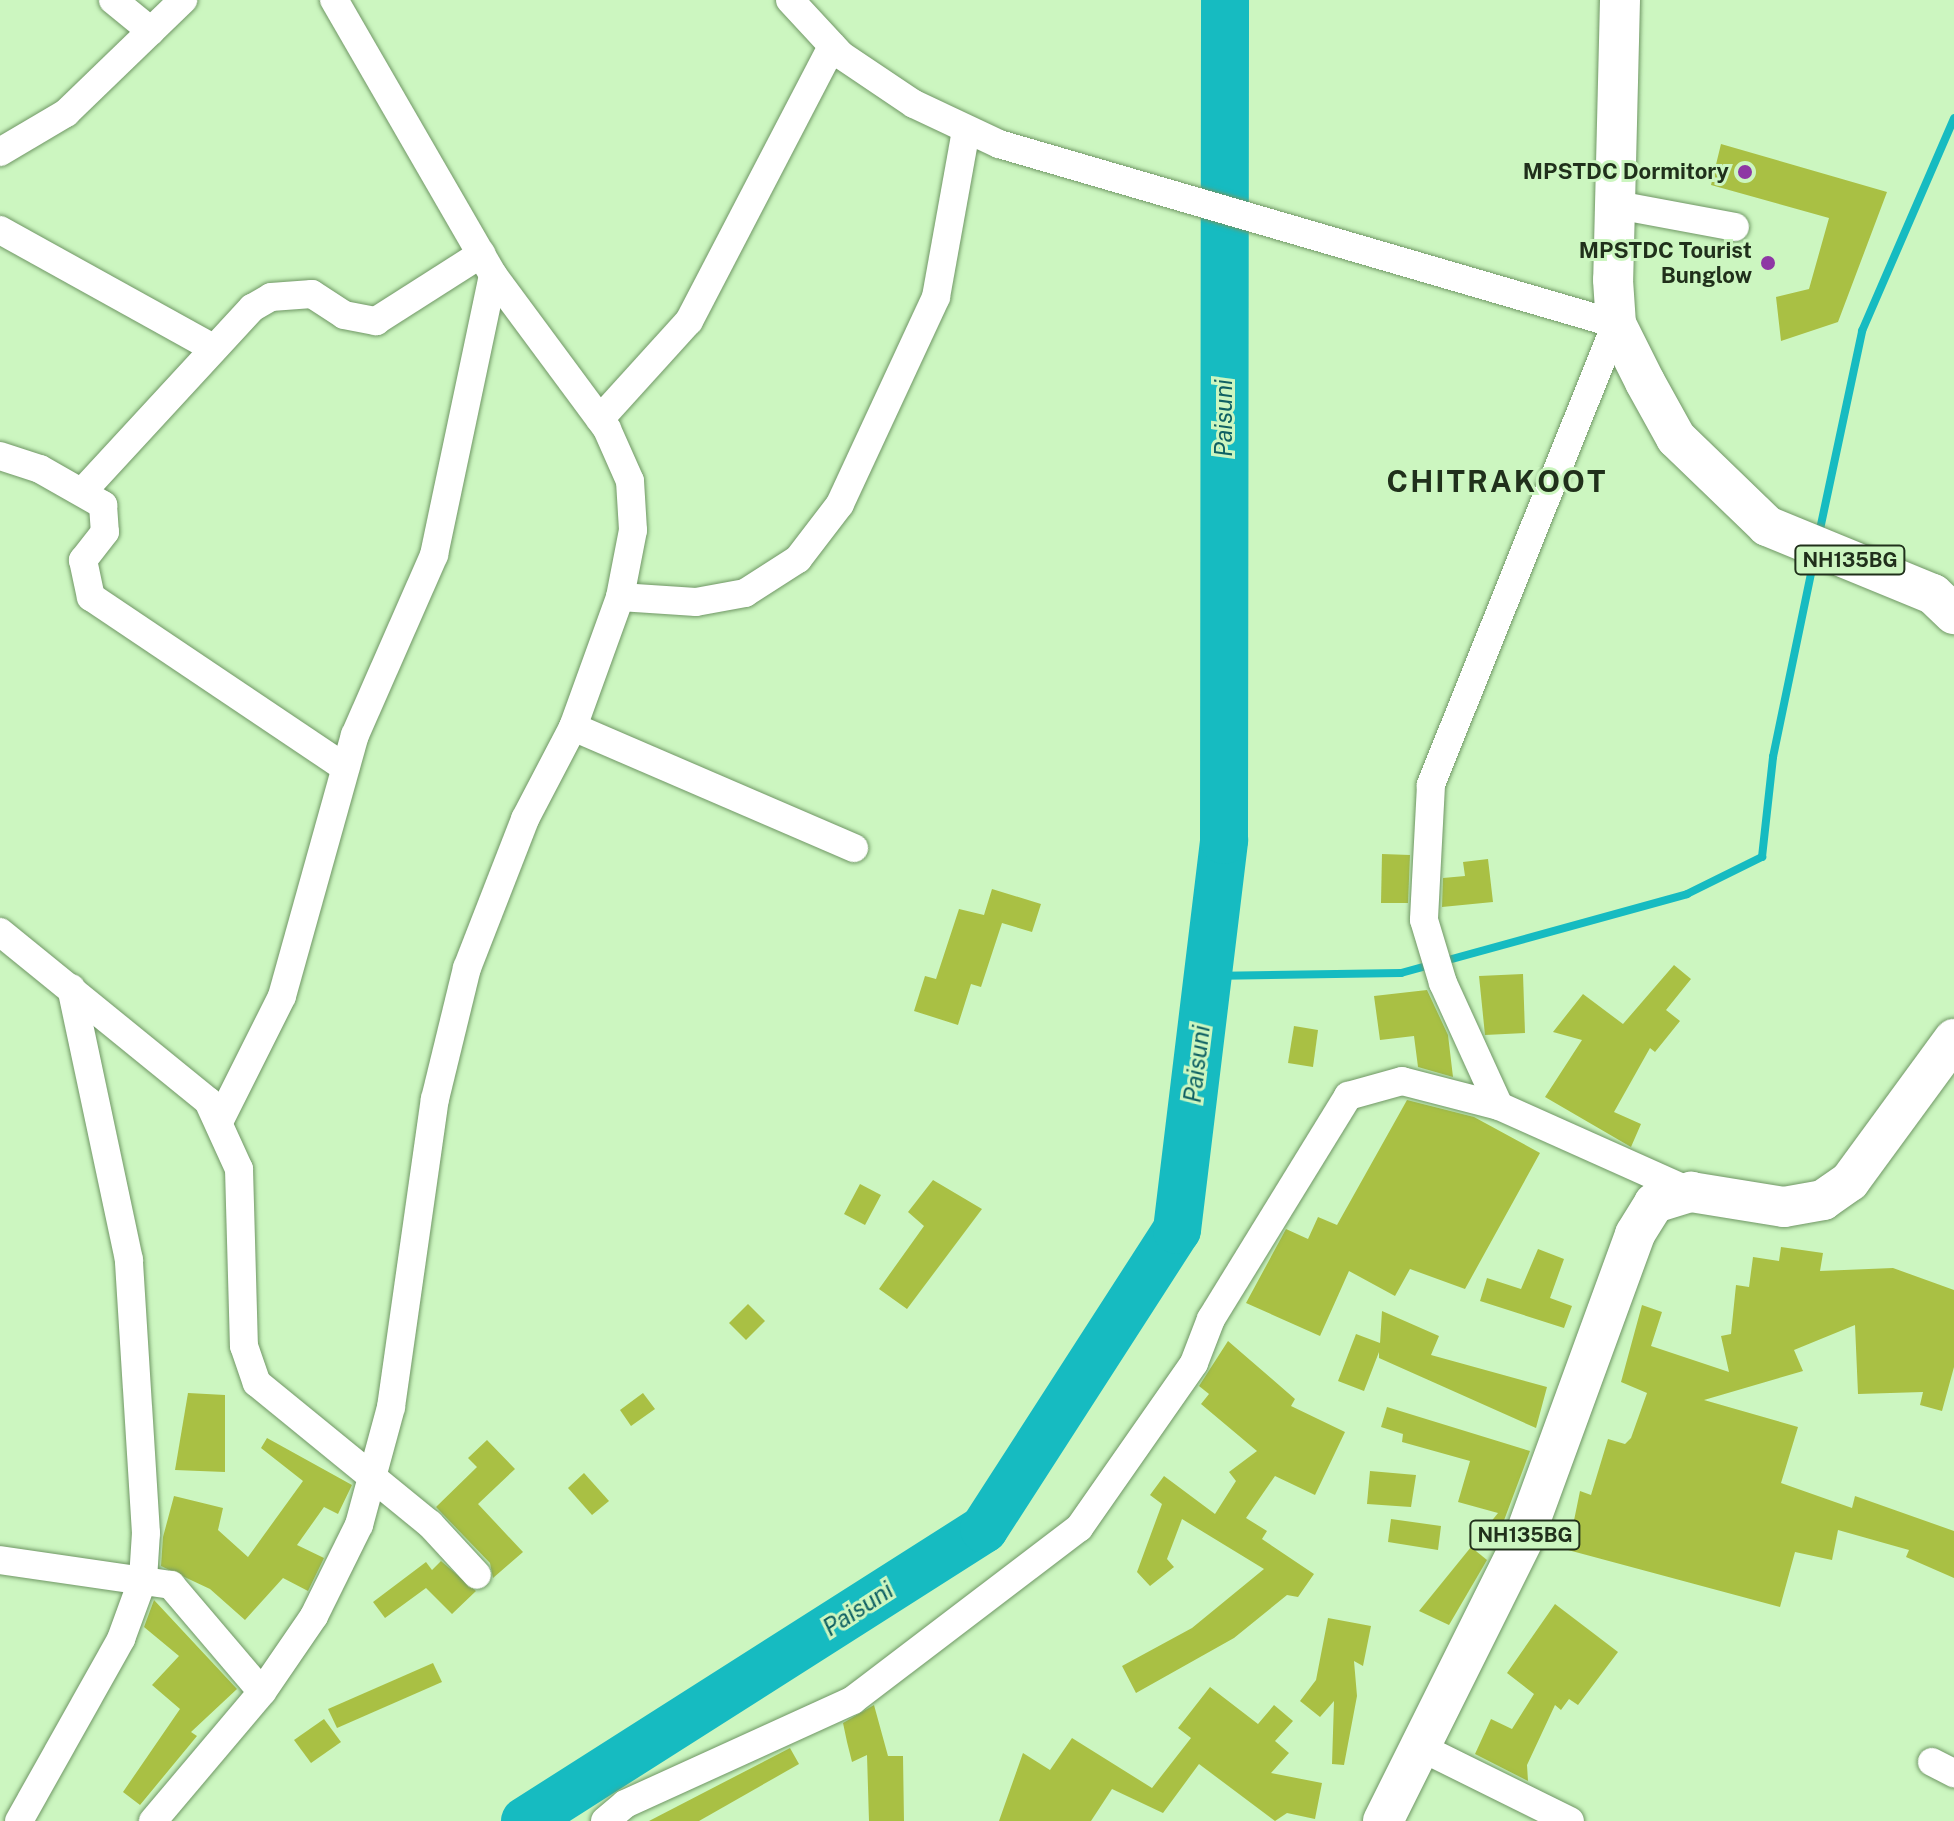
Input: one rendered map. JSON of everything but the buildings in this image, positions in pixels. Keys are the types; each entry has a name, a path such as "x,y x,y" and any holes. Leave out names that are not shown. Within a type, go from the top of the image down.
{"highway":[{"name":"NH135BG","path":"1620,0 1612,204 1616,324 1676,438 1767,526 1944,604"},
{"name":"NH135BG","path":"1383,1821 1524,1538 1635,1234 1654,1203 1691,1192 1784,1207 1823,1200 1850,1181 1954,1039"}],"street":[{"path":"113,0 151,31"},
{"path":"0,152 66,113 183,0"},
{"path":"153,1821 262,1692 314,1616 373,1483 403,1343 435,1099 467,968 525,819 573,727 620,597 633,530 630,481 600,419 487,264 334,0"},
{"path":"790,0 826,39 966,130 999,144 1489,292 1616,324 1451,721 1431,785 1424,920 1443,983 1499,1106"},
{"path":"600,419 689,321 826,39 821,0"},
{"path":"620,597 696,602 745,593 798,559 840,504 936,297 966,130"},
{"path":"1612,204 1735,227"},
{"path":"0,230 213,348"},
{"path":"84,490 213,348 271,297 312,294 344,315 376,321 487,264"},
{"path":"221,1118 282,996 345,768 434,555 487,264"},
{"path":"0,456 84,490 109,519 83,560 91,597 345,768"},
{"path":"573,727 854,848"},
{"path":"0,932 184,1073 221,1118 239,1169 244,1346 257,1383 373,1483 430,1524 477,1575"},
{"path":"19,1821 121,1639 143,1579 142,1423 129,1260 71,988"},
{"path":"605,1821 625,1804 853,1700 1079,1528 1194,1363 1211,1319 1348,1096 1402,1081 1499,1106 1691,1192"},
{"path":"0,1560 143,1579 182,1592 220,1649 262,1692"},
{"path":"1422,1748 1570,1821"}],"waterway":[{"name":"Paisuni","path":"525,1821 984,1529 1177,1230 1224,840 1225,0"},
{"path":"1819,534 1862,331 1954,118"},
{"path":"1208,976 1401,973 1687,894 1762,857 1773,757 1814,559"}],"place":[{"name":"MPSTDC Dormitory","path":"1745,172"},
{"name":"MPSTDC Tourist Bunglow","path":"1768,263"}],"district":[{"name":"CHITRAKOOT","path":"1497,481"}]}
